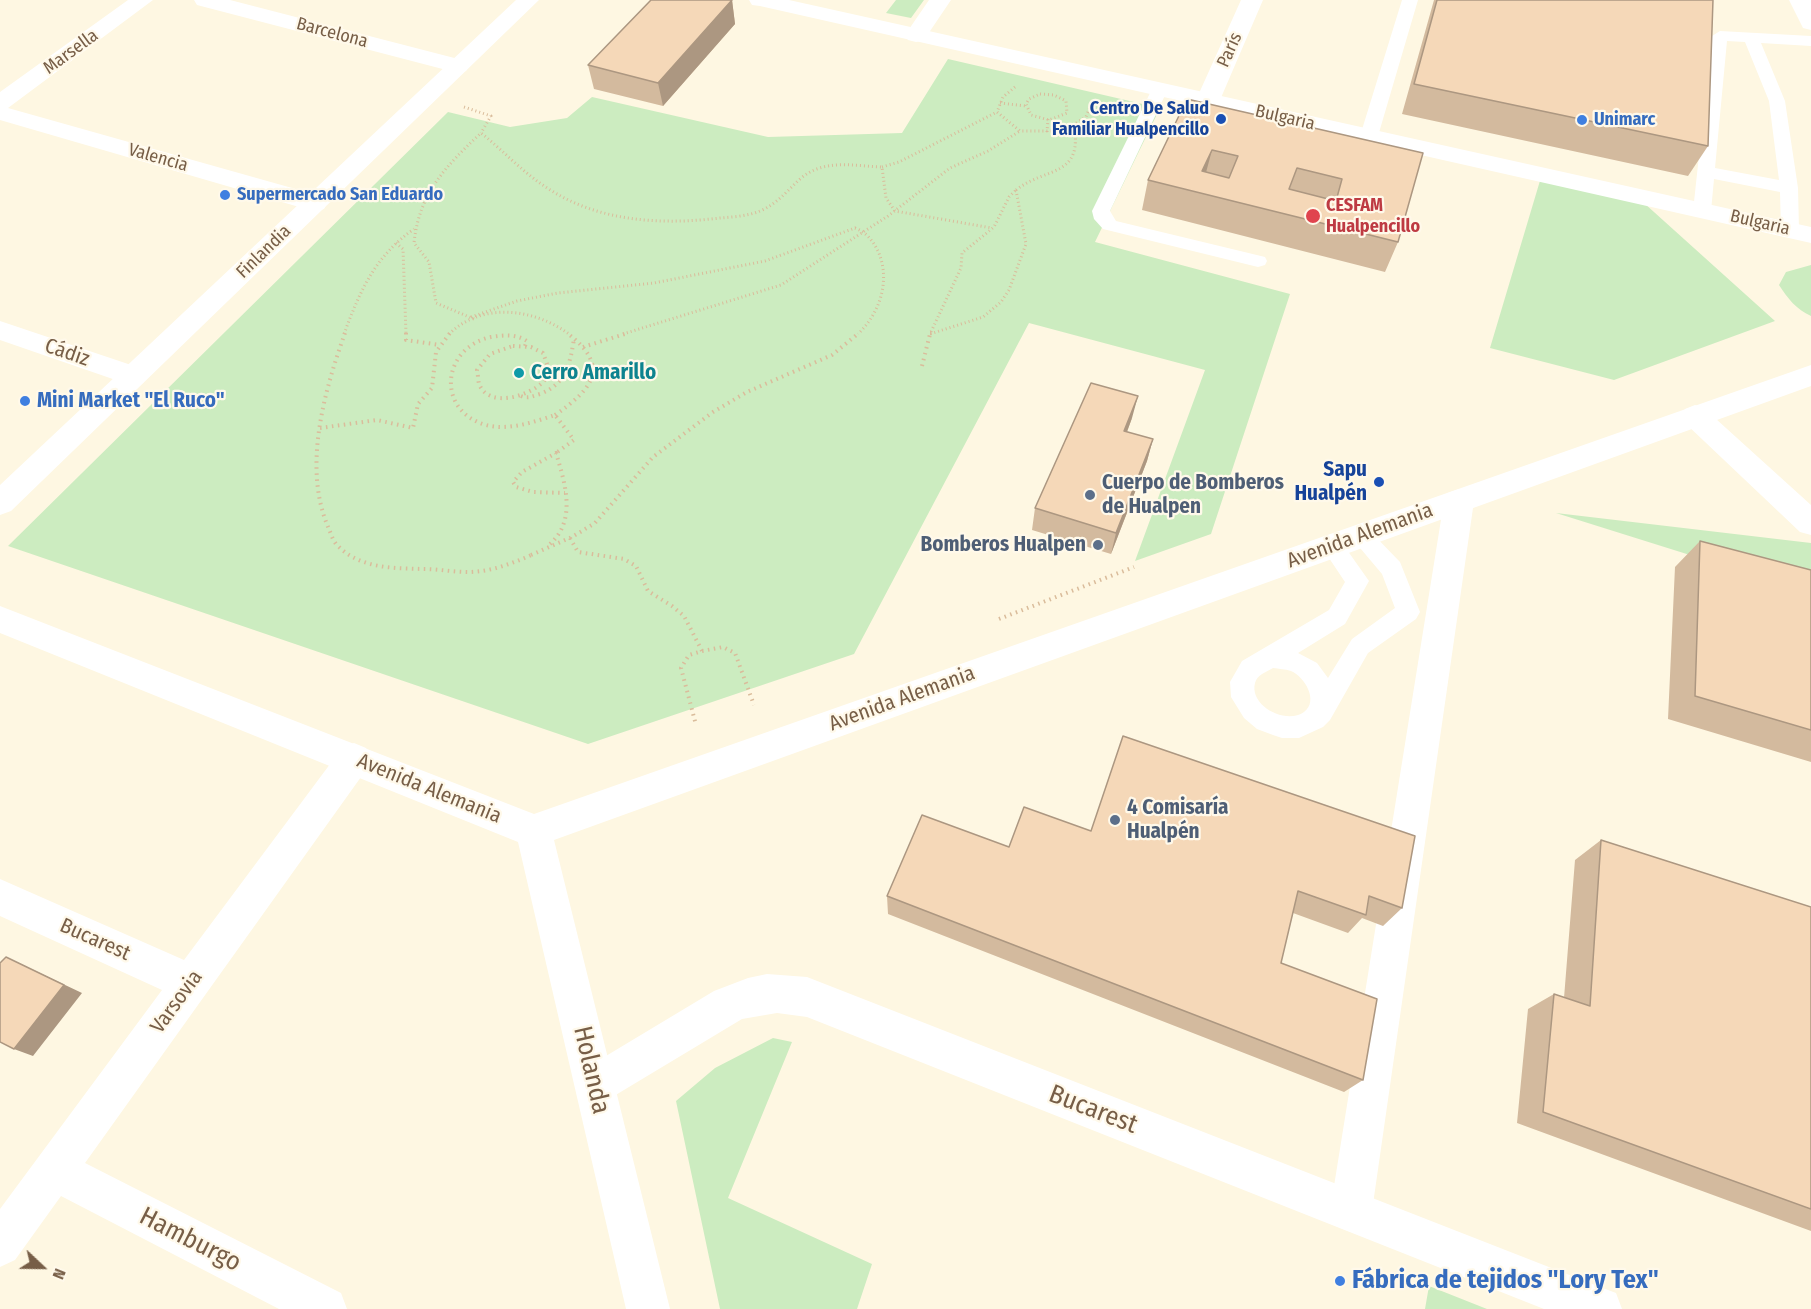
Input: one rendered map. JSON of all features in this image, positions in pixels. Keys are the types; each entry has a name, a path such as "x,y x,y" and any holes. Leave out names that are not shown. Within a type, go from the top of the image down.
{"street":[{"name":"Marsella","path":"0,103 142,0"},
{"name":"Barcelona","path":"205,0 458,66"},
{"name":"Finlandia","path":"0,503 528,0"},
{"name":"Bulgaria","path":"760,0 1800,232"},
{"path":"916,35 940,0"},
{"path":"1227,0 1251,2"},
{"path":"1800,0 1811,23"},
{"name":"París","path":"1208,100 1251,2"},
{"name":"Valencia","path":"0,113 315,203"},
{"name":"Cádiz","path":"0,330 133,376"},
{"name":"Avenida Alemania","path":"0,619 534,831 1811,375"},
{"path":"1695,416 1811,523"},
{"path":"1352,1211 1459,501"},
{"name":"Varsovia","path":"0,1245 354,759"},
{"name":"Holanda","path":"534,831 648,1309"},
{"name":"Bucarest","path":"0,897 191,983"},
{"name":"Bucarest","path":"595,1085 747,996 767,992 807,997 1600,1309"},
{"name":"Hamburgo","path":"54,1170 326,1309"}],"lane":[{"path":"1369,136 1410,0"},
{"path":"1702,211 1720,36 1811,41"},
{"path":"1751,37 1777,101 1789,188 1800,232"},
{"path":"1160,89 1101,211 1103,219 1110,225 1258,261"},
{"path":"1705,172 1789,188"},
{"path":"1346,541 1392,570 1408,612 1360,646 1320,714 1311,723 1292,728 1278,727 1264,721 1244,700 1241,688 1243,677 1258,662 1270,658 1337,617 1357,581 1346,541"},
{"path":"1270,658 1290,660 1313,674 1321,685 1324,697 1320,714"}],"path":[{"path":"583,347 781,285 895,211 950,168 988,151 1020,131 1063,131 1086,117 1092,101 1089,93 1084,90 1093,75"},
{"path":"997,112 999,103 1010,89 1017,86"},
{"path":"999,103 1026,106 1033,116 1048,119 1058,118 1067,113 1069,109 1066,101 1054,95 1040,94 1029,99 1026,106"},
{"path":"464,107 491,116 481,133 436,179 426,197 415,228 414,243 423,249 432,268 436,303 473,318 501,312 522,313 554,323 574,338 593,362 592,373 587,384 573,402 555,415 515,424 487,424 461,412 453,401 451,376 457,360 467,347 483,338 510,334 525,339 527,341 525,346"},
{"path":"997,112 1020,131"},
{"path":"481,133 500,147 531,177 550,190 600,213 631,221 663,223 734,217 761,211 788,194 803,176 818,168 839,165 882,167 899,162 997,112"},
{"path":"1047,132 1048,119"},
{"path":"922,366 930,334 961,268 962,254 992,228 1002,213 1008,196 1016,189 1063,167 1071,160 1079,141 1074,125"},
{"path":"882,167 886,198 895,211 992,228"},
{"path":"930,334 958,327 989,314 999,307 1009,292 1026,240 1016,189"},
{"path":"320,428 376,420 413,428 421,400 431,391 434,357 440,345 450,333 473,318 517,301 558,293 654,283 765,261 855,228 864,230 871,239 885,267 884,286 878,310 867,327 854,340 787,378 730,400 700,420 654,456 596,522 570,538 516,562 471,572 392,570 357,559 336,544 324,517 317,481 320,428 335,356 350,317 384,253 415,228"},
{"path":"396,243 402,249 404,259 406,340 440,345"},
{"path":"521,396 526,398 549,392 560,385 566,374 574,338"},
{"path":"525,346 544,354 549,361 550,370 539,387 521,396 505,398 494,397 478,386 477,370 490,354 500,349 525,346"},
{"path":"555,415 574,440 522,472 513,482 522,490 565,493"},
{"path":"531,555 555,542 564,524 567,509 556,453"},
{"path":"570,538 578,552 588,556 616,556 636,566 648,592 677,609 698,639 702,651"},
{"path":"999,619 1134,567"},
{"path":"696,724 681,668 688,655 723,646 730,648 735,653 754,705"}],"green space":[{"path":"896,0 924,0 911,18 886,13"},
{"name":"Cerro Amarillo","path":"948,59 1160,108 1095,242 1290,294 1211,534 1135,561 1205,370 1029,323 854,654 588,744 8,546 448,112 510,127 567,118 592,97 768,137 902,133"},
{"path":"1542,174 1634,194 1775,321 1614,380 1490,348"},
{"path":"1811,265 1811,316 1793,303 1779,285 1786,272"},
{"path":"1556,513 1811,543 1811,593"},
{"path":"773,1038 792,1042 728,1198 872,1264 857,1309 720,1309 676,1101 715,1068"},
{"path":"1429,1286 1487,1309 1425,1309"}],"building":[{"path":"651,0 732,0 658,83 588,65"},
{"path":"1437,0 1713,0 1708,146 1414,84"},
{"path":"1187,99 1423,153 1398,242 1148,180","holes":["1212,150 1238,156 1229,178 1202,171","1297,168 1342,179 1336,201 1289,189"]},
{"name":"Cuerpo de Bomberos de Hualpen","path":"1091,383 1138,396 1124,431 1153,439 1116,533 1035,508"},
{"path":"1700,541 1811,570 1811,730 1695,696"},
{"path":"1123,736 1415,836 1402,908 1369,896 1366,915 1298,891 1281,963 1377,999 1363,1080 887,896 922,815 1009,847 1024,807 1091,831"},
{"path":"1601,840 1811,907 1811,1209 1543,1112 1554,994 1590,1006"},
{"path":"6,957 64,985 14,1049 0,1042 0,963"}],"place":[{"name":"Centro De Salud Familiar Hualpencillo","path":"1221,119"},
{"name":"Unimarc","path":"1582,120"},
{"name":"Supermercado San Eduardo","path":"225,195"},
{"name":"CESFAM Hualpencillo","path":"1313,216"},
{"name":"Cerro Amarillo","path":"519,373"},
{"name":"Mini Market \"El Ruco\"","path":"25,401"},
{"name":"Sapu Hualpén","path":"1379,482"},
{"name":"Cuerpo de Bomberos de Hualpen","path":"1090,495"},
{"name":"Bomberos Hualpen","path":"1098,545"},
{"name":"4 Comisaría Hualpén","path":"1115,820"},
{"name":"Fábrica de tejidos \"Lory Tex\"","path":"1340,1281"}]}
